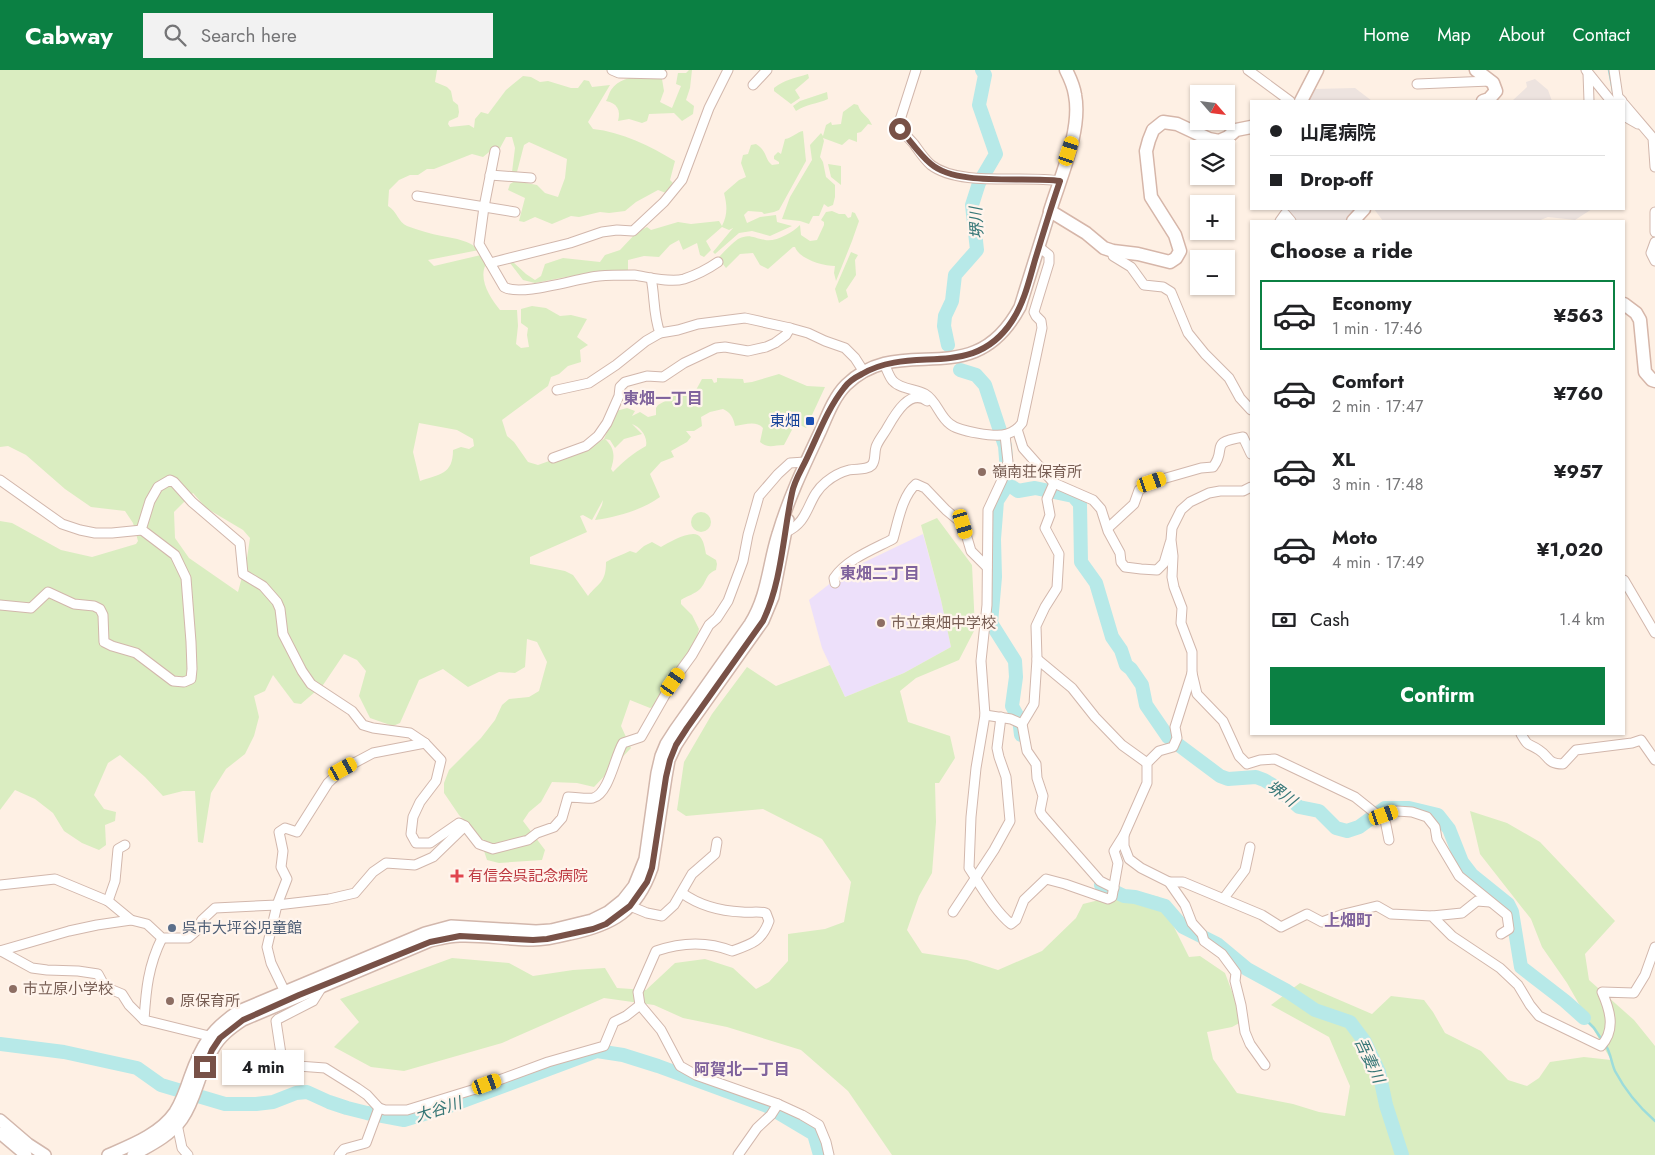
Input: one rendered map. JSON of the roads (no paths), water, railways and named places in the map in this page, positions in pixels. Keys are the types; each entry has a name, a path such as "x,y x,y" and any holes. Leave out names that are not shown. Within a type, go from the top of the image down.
{"main road":[{"path":"1066,70 1076,96 1077,114 1074,136 1050,211 1086,233 1104,248 1113,251 1138,254 1170,262 1176,258 1180,251 1175,235 1151,197 1146,151 1153,130 1163,122 1177,124 1209,139 1219,141 1228,137 1236,130 1250,130"},
{"path":"1476,70 1490,80 1496,90 1486,100"},
{"path":"1301,100 1314,71"},
{"path":"1354,220 1363,210"},
{"path":"1625,305 1636,313 1640,320 1645,372 1655,381"}],"street":[{"path":"612,70 619,73 662,74"},
{"path":"490,263 570,243 602,232 617,230 633,231 664,202 682,180 709,108 728,70"},
{"path":"753,85 767,70"},
{"path":"916,70 899,123 900,129 921,155 932,165 946,172 966,176 994,179 1049,179 1060,181"},
{"path":"1248,70 1289,100"},
{"path":"1614,70 1618,97 1621,100"},
{"path":"1587,71 1589,100"},
{"path":"1587,71 1610,100"},
{"path":"1417,84 1490,80"},
{"path":"1625,105 1653,138 1655,167"},
{"path":"1625,117 1642,127"},
{"path":"495,151 479,244 504,287 509,290 543,287 600,276 632,275 651,278 683,279 708,269 718,262"},
{"path":"490,175 531,178"},
{"path":"417,196 515,212"},
{"path":"112,1154 151,1134 175,1112 209,1036 224,1020 239,1011 425,933 451,926 536,931 551,930 592,920 608,912 623,900 634,886 642,871 661,756 675,730 759,610 777,536 792,491 834,402 845,386 873,367 906,360 942,360 959,357 989,345 1002,334 1020,307 1050,211"},
{"path":"1655,212 1655,232"},
{"path":"1655,242 1651,253 1655,261"},
{"path":"884,364 896,384 925,394 932,400 941,416 950,425 972,432 1005,435 1017,429 1022,423 1042,328 1041,321 1034,312 1049,262 1049,255 1039,246"},
{"path":"1113,251 1113,256 1131,267 1144,285 1163,287 1171,292 1188,333 1205,354 1229,378 1240,398 1250,409"},
{"path":"651,278 656,323 660,333"},
{"path":"557,390 588,383 600,377 646,341 660,333 700,324 745,318 808,333 845,348 855,358 864,372"},
{"path":"553,458 586,446 598,436 607,423 620,396 620,387 625,382 647,376 663,377 684,363 716,348 725,347 748,350 766,347 781,339 790,328"},
{"path":"786,532 796,528 805,516 810,503 827,481 843,472 852,469 866,469 872,465 875,459 876,447 904,404 912,398 920,397 935,410 938,410"},
{"path":"1017,429 1023,448 1054,483 1093,500 1101,509 1108,531 1125,567 1157,570 1164,563 1171,540"},
{"path":"1005,435 1008,462 988,510 987,605 981,660 985,715 976,768 971,817 969,868 1011,924 1016,920 1024,900 1046,879 1108,899 1112,897 1118,863 1114,851 1124,835 1147,783 1147,763 1160,751 1173,746 1177,738 1175,727 1192,674"},
{"path":"1108,528 1134,504 1139,490 1152,482 1201,468 1213,467 1216,463 1220,446 1224,441 1243,437 1250,452"},
{"path":"142,530 150,501 158,487 170,480 174,482 192,502 240,543 243,574 263,586 278,602 283,634 302,671 311,684 352,711 363,725 410,733 425,743 441,760 436,781 420,802 413,817 410,834 416,843 430,843 459,823 465,826 479,844 493,850 528,840 536,833 554,827 562,818 568,797 594,798 601,792 623,743 641,737 673,682 692,656 709,625 717,618 728,601 744,562 748,534 759,496 790,463 805,462"},
{"path":"0,480 62,524 95,533 142,530 175,555 186,578 191,642 191,679 184,682 173,681 136,653 104,642 103,615 100,609 94,606 74,604 48,592 30,608 0,604"},
{"path":"1054,483 1047,499 1050,515 1046,528 1059,554 1057,588 1036,626 1037,659 1034,704 1022,724 1027,751 1036,764 1037,778 1043,796 1040,811 1042,815 1100,880 1114,888"},
{"path":"835,583 834,578 839,571 860,556 893,539 910,489 916,484 925,488 946,510 963,524 971,551 987,568"},
{"path":"1250,488 1243,491 1215,492 1190,502 1181,510 1172,528 1172,577 1182,608 1181,624 1192,652 1192,674 1197,694 1223,721 1239,756 1245,763 1275,759 1355,797 1375,813 1384,815 1397,811 1412,812 1427,817 1435,827 1436,839 1459,876 1507,915 1509,929 1501,934"},
{"path":"133,1155 170,1132 182,1119 212,1050 220,1038 243,1020 323,985 445,937 547,939 593,929 606,924 630,906 647,882 652,868 666,777 676,745 763,621 772,597 786,532 792,491"},
{"path":"1625,582 1655,634"},
{"path":"1037,659 1072,688 1095,717 1122,745 1147,763"},
{"path":"985,715 1011,719 1022,724"},
{"path":"952,912 994,850 1010,821 1006,777 997,748 1001,717"},
{"path":"1522,735 1527,745 1540,751 1549,761 1555,764 1563,764 1576,750 1632,743 1640,740 1655,760"},
{"path":"285,992 271,963 267,947 277,906 287,879 281,867 283,851 279,832 285,828 297,832 328,783 343,769 373,753 425,743"},
{"path":"1384,815 1389,840"},
{"path":"0,951 69,931 130,920 147,924 162,938 188,938 196,931 202,920 215,908 277,906 329,899 355,893 373,872 386,863 415,865 434,857 465,826"},
{"path":"1124,835 1124,846 1129,859 1141,868 1169,882 1184,882 1224,898 1281,926 1307,914 1322,922 1344,914 1378,906 1391,914 1432,916 1462,913 1477,901 1490,902"},
{"path":"630,906 647,913 662,916 674,905 692,874 715,854 717,842"},
{"path":"108,901 115,881 118,849 125,845"},
{"path":"1224,898 1245,870 1250,847"},
{"path":"0,885 55,879 108,901 130,920"},
{"path":"1169,882 1185,905 1192,923 1202,934 1204,941 1222,954 1236,973 1235,981 1245,1032 1250,1044 1265,1065"},
{"path":"682,893 694,902 707,907 741,912 766,913 770,921 765,932 754,943 732,952 718,946 690,943 670,946 656,951 638,992 640,1005 661,1030 680,1066 696,1075 778,1104 818,1126 826,1142 829,1155"},
{"path":"1432,916 1452,936 1500,968 1518,985 1530,1006 1539,1016 1601,1046 1607,1040 1611,1020 1609,1007 1602,992 1634,993 1646,975 1655,947"},
{"path":"144,1020 146,982 156,949 162,938"},
{"path":"0,951 32,968 98,974 105,987 122,994 129,1005 144,1020 209,1036"},
{"path":"323,985 313,1001 276,1021 282,1054 286,1061 298,1066 325,1068 367,1095 379,1108 385,1110 407,1110 472,1090 548,1062 604,1046 614,1022 626,1016 640,1005"},
{"path":"187,1093 187,1103 177,1124 182,1148 188,1155"},
{"path":"738,1155 757,1128 771,1115 778,1104"},
{"path":"339,1155 344,1150 366,1143 379,1108"},
{"path":"0,1120 28,1144 45,1155"},
{"path":"0,1133 26,1155"}],"waterway":[{"name":"堺川","path":"948,345 944,326 945,316 952,301 955,275 977,250 972,205 979,183 996,154 979,105 985,75 982,70"},
{"path":"1609,70 1613,91"},
{"name":"堺川","path":"960,370 976,375 985,385 1005,446 1008,484 1018,491 1035,488 1073,496 1080,504 1081,562 1096,583 1112,637 1121,650 1126,665 1142,685 1146,705 1168,737 1220,776 1228,779 1256,777 1264,780 1276,787 1299,807 1319,811 1336,828 1347,831 1359,827 1385,808 1409,808 1438,815 1449,829 1462,862 1472,875 1508,904 1512,912 1521,967 1584,1018"},
{"name":"堺川","path":"1008,484 997,501 994,539 995,577 991,623 1015,661 1016,677 1012,706 1019,719 1021,735"},
{"name":"吾妻川","path":"1101,885 1124,896 1135,897 1165,906 1183,927 1217,944 1247,969 1287,991 1315,1010 1350,1022 1365,1042 1379,1072 1386,1105 1402,1155"},
{"path":"1584,1018 1602,1040"},
{"name":"大谷川","path":"0,1044 64,1052 137,1068 161,1085 225,1104 273,1102 296,1093 307,1092 347,1108 404,1120 447,1107 597,1051 623,1055 658,1066 767,1106 814,1134 820,1155"},
{"path":"1605,1044 1615,1071 1623,1085 1655,1121"}],"place":[{"name":"東畑","path":"810,421"},
{"name":"嶺南荘保育所","path":"982,472"},
{"name":"市立東畑中学校","path":"881,623"},
{"name":"有信会呉記念病院","path":"457,876"},
{"name":"呉市大坪谷児童館","path":"172,928"},
{"name":"市立原小学校","path":"13,989"},
{"name":"原保育所","path":"170,1001"}],"district":[{"name":"東畑一丁目","path":"663,398"},
{"name":"東畑二丁目","path":"880,573"},
{"name":"上畑町","path":"1348,920"},
{"name":"阿賀北一丁目","path":"742,1069"}]}
